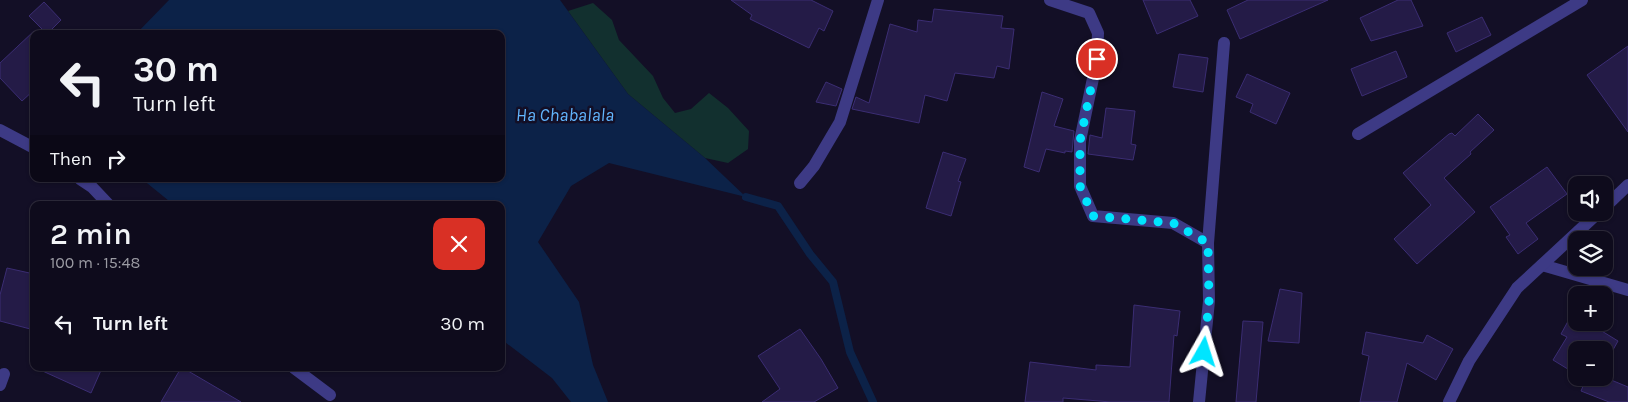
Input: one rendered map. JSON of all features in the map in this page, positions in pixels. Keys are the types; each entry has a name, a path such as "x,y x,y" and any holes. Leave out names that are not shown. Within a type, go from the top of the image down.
{"street":[{"path":"800,183 814,166 840,122 878,0"},
{"path":"1050,0 1089,13 1098,33 1097,59 1080,141 1080,186 1093,216 1173,223 1208,243"},
{"path":"1358,134 1582,0"},
{"path":"1199,402 1209,301 1208,243 1224,42"},
{"path":"0,130 30,146"},
{"path":"84,182 105,201"},
{"path":"1613,200 1628,186"},
{"path":"1450,402 1469,361 1517,288 1589,221"},
{"path":"1542,265 1628,290"},
{"path":"298,371 330,395"}],"green space":[{"path":"593,3 612,20 619,40 653,76 663,98 675,113 691,109 709,93 728,108 749,131 748,149 728,163 705,158 628,94 568,11"}],"water":[{"name":"Ha Chabalala","path":"169,0 560,0 628,94 705,158 746,197 609,163 571,186 538,242 579,302 593,365 608,402 571,402 552,378 505,342 505,201 169,201 146,182 505,182 505,30 140,30"}],"building":[{"path":"731,0 811,0 833,11 824,31 819,28 809,48 750,19 752,15"},
{"path":"1143,0 1190,0 1198,16 1157,34"},
{"path":"1248,0 1328,0 1240,39 1227,10"},
{"path":"1398,0 1411,0 1423,26 1371,41 1360,18"},
{"path":"44,2 61,20 51,30 43,30 29,16"},
{"path":"934,9 1003,16 1001,28 1014,29 1009,69 997,66 994,78 955,73 947,101 925,95 919,123 852,109 856,97 869,103 890,24 917,32 918,20 932,22"},
{"path":"1482,17 1491,35 1456,52 1447,33"},
{"path":"30,35 30,94 22,101 0,78 0,63"},
{"path":"1628,46 1628,132 1587,75"},
{"path":"1396,51 1407,77 1362,96 1351,69"},
{"path":"1179,54 1208,58 1203,92 1173,87"},
{"path":"1247,74 1290,93 1276,124 1250,112 1253,104 1236,97"},
{"path":"826,82 842,89 836,106 816,102"},
{"path":"1042,92 1063,99 1054,126 1074,131 1072,152 1065,151 1065,153 1046,149 1039,172 1024,167"},
{"path":"1106,108 1135,111 1131,144 1136,145 1133,160 1088,154 1090,135 1102,138"},
{"path":"1478,114 1494,130 1444,178 1475,212 1417,264 1394,239 1431,205 1403,173 1449,134 1452,133 1455,136"},
{"path":"943,152 966,159 958,181 961,182 951,216 926,208"},
{"path":"1547,167 1567,194 1526,223 1538,239 1518,254 1506,237 1510,235 1490,207"},
{"path":"7,268 30,273 30,329 0,321 0,295"},
{"path":"1280,289 1302,293 1299,343 1268,341"},
{"path":"1134,305 1180,311 1177,336 1174,335 1169,402 1111,402 1063,398 1063,402 1025,402 1030,362 1096,370 1096,365 1130,367"},
{"path":"1243,321 1263,322 1256,402 1236,402"},
{"path":"1568,321 1568,331 1602,331 1618,341 1613,350 1613,341 1568,341 1568,369 1553,360 1567,337 1561,334"},
{"path":"800,329 838,388 814,402 762,402 780,389 758,356"},
{"path":"1366,332 1423,343 1427,335 1453,349 1436,380 1407,363 1397,402 1360,402 1369,356 1362,354"},
{"path":"43,371 101,371 91,393"},
{"path":"179,371 188,371 241,402 161,402"},
{"path":"1613,381 1628,387 1628,402 1609,402 1581,391 1583,386 1613,386"}],"waterway":[{"path":"746,197 778,206 810,254 833,282 850,352 873,402"}],"route":[{"path":"1097,59 1080,141 1080,186 1093,216 1173,223 1208,243 1209,301 1204,352"}]}
